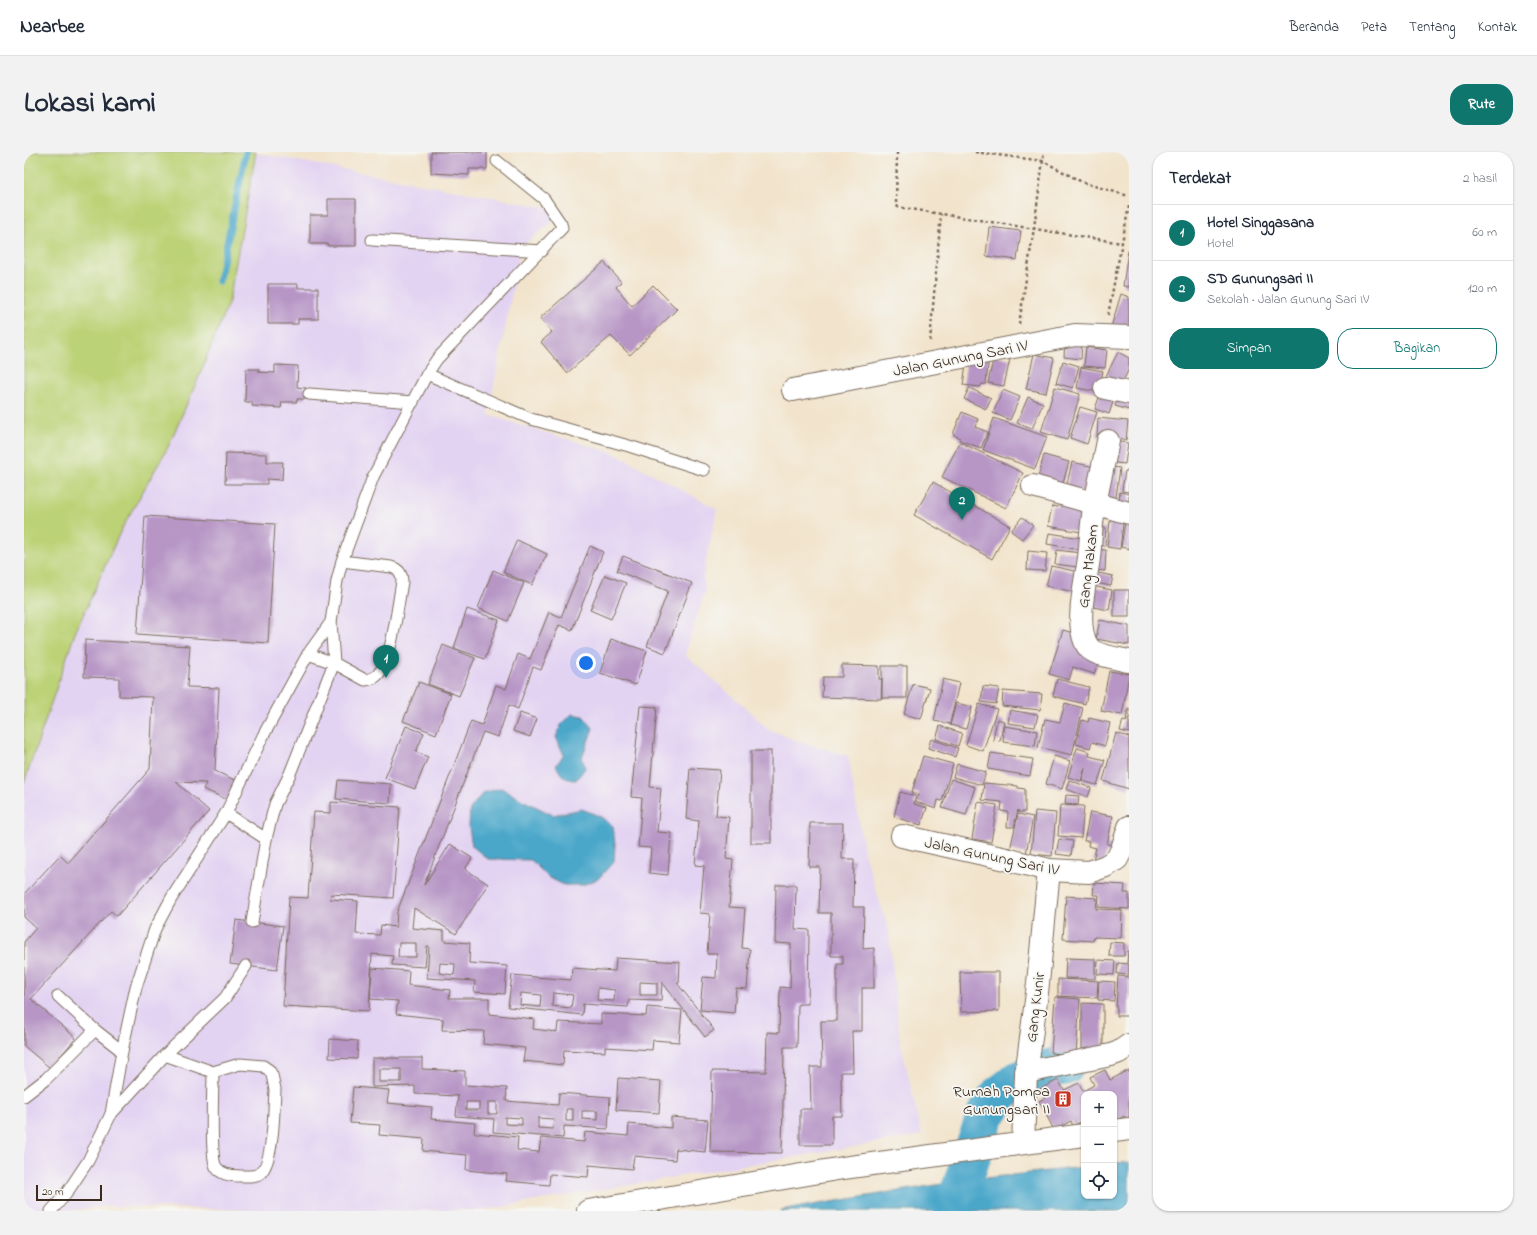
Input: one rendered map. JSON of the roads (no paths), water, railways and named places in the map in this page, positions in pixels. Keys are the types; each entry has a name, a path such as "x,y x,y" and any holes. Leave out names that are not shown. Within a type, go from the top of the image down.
{"street":[{"name":"Jalan Gunung Sari IV","path":"793,390 1075,335 1129,337"},
{"path":"1105,388 1129,393"},
{"name":"Gang Makam","path":"1108,441 1095,503 1081,612 1083,633 1086,643 1091,650 1129,661"},
{"path":"1033,486 1129,513"},
{"name":"Jalan Gunung Sari IV","path":"902,836 1049,870 1089,872 1111,864 1117,859 1129,827"},
{"name":"Gang Kunir","path":"1023,1143 1026,1077 1049,870"},
{"path":"1026,1077 1111,1055 1119,1052 1129,1045"},
{"path":"1117,1130 1129,1128"},
{"path":"588,1211 843,1168 1081,1135"}],"lane":[{"path":"252,922 266,839 275,804 289,776 334,663 331,622 337,581 342,561 373,477 427,374 437,359 562,230 562,224 544,199 497,162"},
{"path":"372,240 542,251"},
{"path":"427,374 532,419 629,446 704,470"},
{"path":"309,394 413,402"},
{"path":"308,654 334,663 365,680 378,674 382,670 390,646 402,582 400,573 394,568 342,561"},
{"path":"111,1114 122,1051 136,987 155,929 171,899 226,813 263,736 308,654 331,622"},
{"path":"226,813 266,839"},
{"path":"50,1211 66,1194 83,1168 111,1114 165,1055 225,998 246,966"},
{"path":"58,996 95,1030 122,1051"},
{"path":"24,1096 46,1079 95,1030"},
{"path":"165,1055 213,1072 240,1064 263,1066 269,1070 272,1075 275,1089 271,1148 266,1167 260,1174 254,1176 231,1176 221,1172 216,1167 213,1148 213,1072"}],"water":[{"path":"572,714 583,716 593,728 582,758 585,768 576,780 563,776 556,765 564,755 556,737 561,725"},
{"path":"501,788 553,815 582,809 601,817 613,826 615,844 614,861 598,879 582,885 564,885 548,877 531,860 488,859 472,846 469,827 470,809 483,793"},
{"path":"1129,1162 1129,1211 781,1211 967,1180 1081,1167 1081,1199 1117,1199 1117,1163"}],"waterway":[{"path":"219,281 246,152"},
{"path":"953,1211 985,1117 999,1095 1019,1080 1044,1069 1065,1066"}],"place":[{"name":"SD Gunungsari II","path":"962,520"},
{"name":"Hotel Singgasana","path":"386,678"},
{"name":"Rumah Pompa Gunungsari II","path":"1063,1099"}]}
